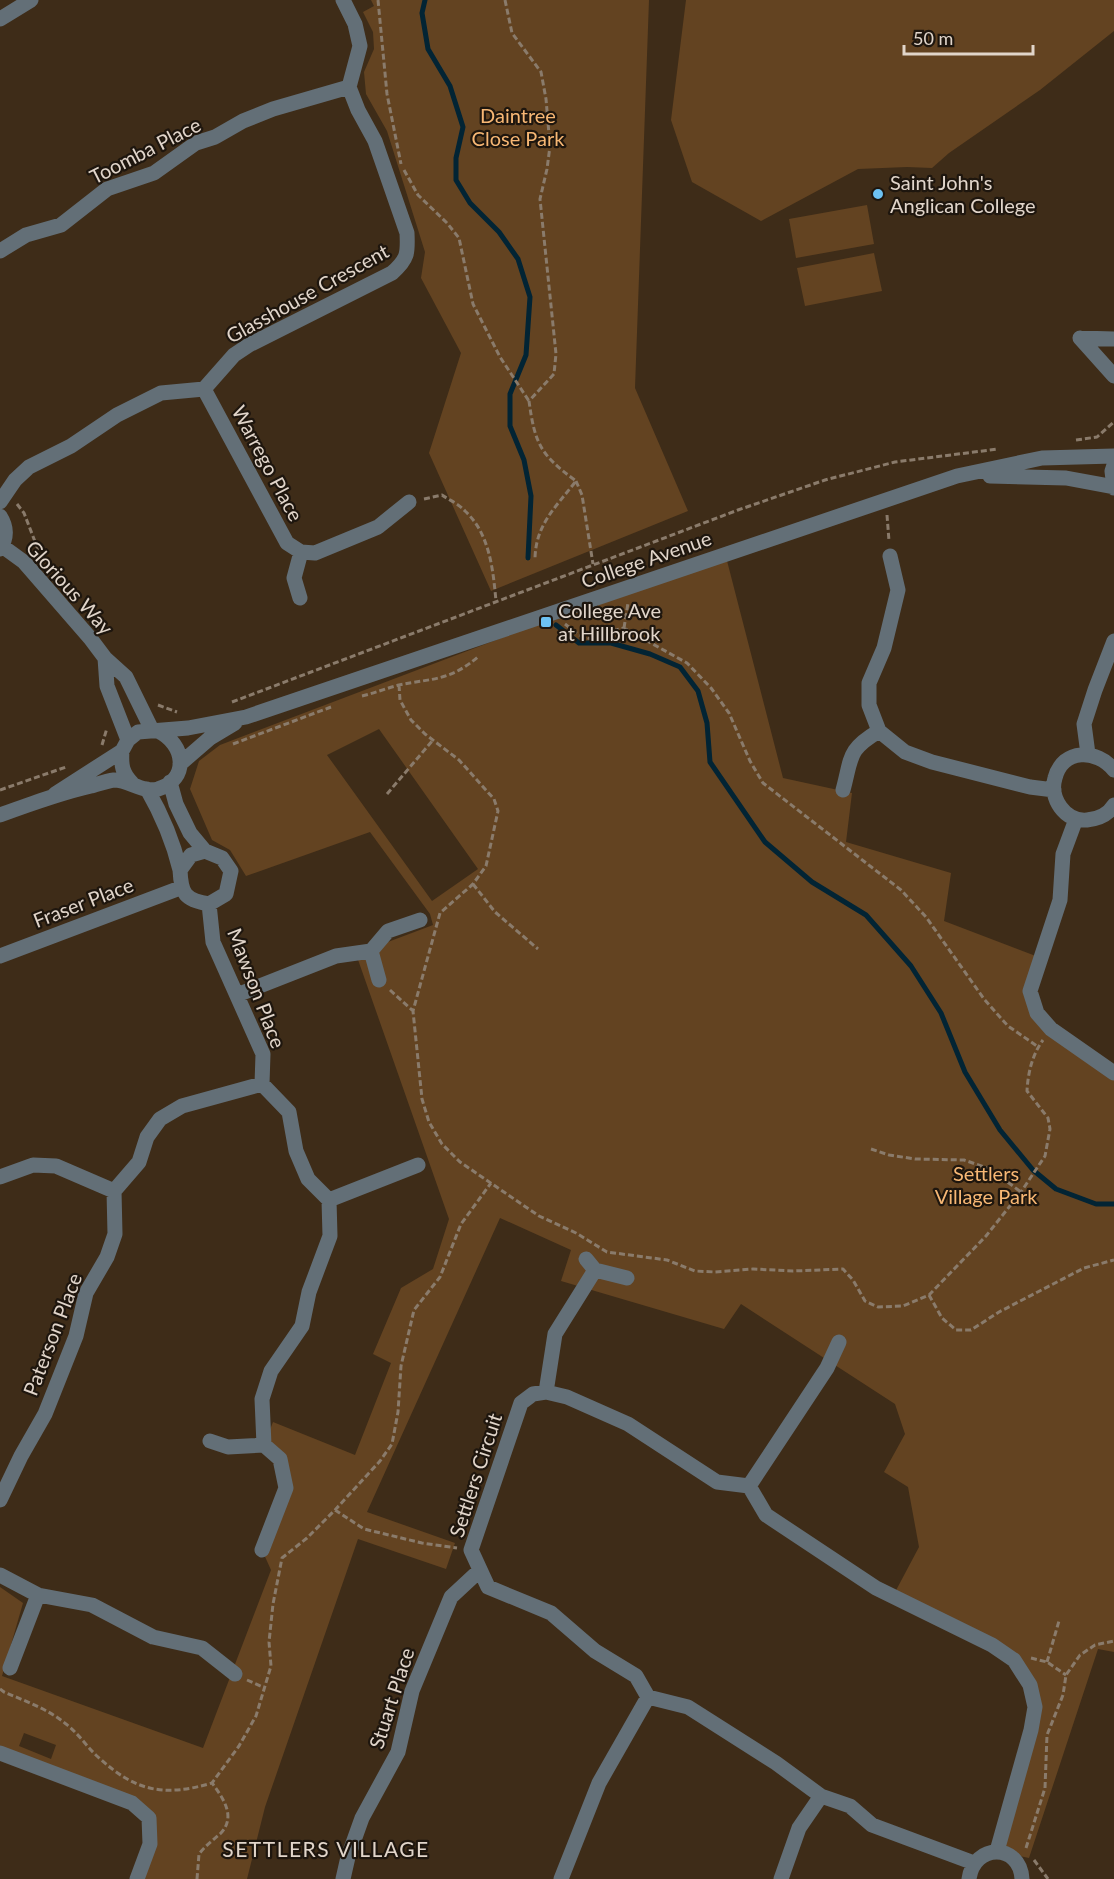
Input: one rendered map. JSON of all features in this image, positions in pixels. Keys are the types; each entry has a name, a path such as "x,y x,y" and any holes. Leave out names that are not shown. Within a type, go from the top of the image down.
{"street":[{"path":"0,19 31,0"},
{"path":"343,0 355,24 360,46 349,87"},
{"name":"Toomba Place","path":"0,251 26,235 61,225 107,189 154,173 196,143 215,137 243,121 273,109 349,87"},
{"name":"Glasshouse Crescent","path":"204,389 234,355 249,345 392,273 405,261 408,248 407,233 375,141 358,110 349,87"},
{"path":"1114,339 1080,338 1114,376"},
{"path":"0,502 15,480 29,468 71,446 117,415 161,393 204,389"},
{"name":"Warrego Place","path":"204,389 287,543 300,552"},
{"name":"College Avenue","path":"55,794 125,745 138,732 188,728 246,717 957,476 1042,458 1114,456"},
{"name":"College Avenue","path":"957,476 1066,478 1114,488 1112,471 1114,465"},
{"path":"300,598 294,578 300,552 315,553 378,527 409,502"},
{"name":"Glorious Way","path":"0,516 6,530 1,548 24,562 105,658 126,677 140,707 155,730"},
{"path":"890,556 898,590 884,648 869,683 869,705 879,731 905,752 932,762 1030,787 1054,790"},
{"path":"1088,754 1084,724 1114,641"},
{"name":"Glorious Way","path":"105,658 107,686 119,715 125,745"},
{"name":"College Avenue","path":"170,782 177,774 180,764 210,738 246,717"},
{"path":"155,730 168,736 177,746 180,764"},
{"path":"843,790 853,751 862,741 879,731"},
{"path":"125,745 121,765 125,776 132,783"},
{"path":"1114,770 1108,762 1098,756 1088,754 1072,757 1060,768 1055,778 1054,790 1059,806 1076,819 1096,819 1106,814 1114,805"},
{"name":"College Avenue","path":"0,815 55,794 114,780 132,783 147,789"},
{"path":"170,782 176,804 190,833 206,851 222,858 231,872 226,894 209,904 191,901 180,888 180,870 175,848 147,789 158,789 170,782"},
{"path":"1076,819 1063,854 1060,900 1030,991 1037,1012 1051,1029 1114,1073"},
{"path":"180,870 191,855 206,851"},
{"name":"Fraser Place","path":"0,956 180,888"},
{"name":"Mawson Place","path":"209,904 213,942 263,1054 262,1084"},
{"path":"237,995 336,956 371,951 388,931 420,920"},
{"path":"371,951 380,980"},
{"path":"0,1177 33,1165 56,1166 114,1191 139,1162 147,1137 160,1119 182,1106 262,1084 289,1112 296,1151 308,1179 329,1200 330,1236 309,1292 302,1326 271,1371 262,1399 264,1445"},
{"path":"329,1200 418,1165"},
{"name":"Paterson Place","path":"0,1500 45,1414 76,1336 86,1293 107,1257 114,1234 114,1191"},
{"path":"627,1278 590,1264 555,1334 546,1392 567,1397 628,1424 717,1482 749,1486"},
{"path":"749,1486 827,1368 839,1342"},
{"name":"Settlers Circuit","path":"546,1392 533,1394 521,1403 471,1550 488,1587 552,1613 595,1651 636,1676 648,1697"},
{"path":"210,1441 228,1447 264,1445 280,1459 286,1488 262,1550"},
{"path":"749,1486 766,1515 876,1588 992,1645 1014,1660 1030,1685 1035,1707 1031,1730 997,1851"},
{"name":"Stuart Place","path":"343,1879 362,1818 398,1752 412,1691 451,1597 479,1571"},
{"path":"0,1575 38,1595 92,1605 153,1637 202,1648 235,1674"},
{"path":"10,1668 38,1595"},
{"path":"561,1879 599,1783 648,1697 688,1707 776,1763 821,1796 850,1806 872,1825 974,1863"},
{"path":"0,1753 132,1803 149,1818 150,1844 137,1879"},
{"path":"781,1879 799,1828 821,1796"},
{"path":"969,1879 970,1869 974,1863 985,1854 997,1851 1010,1855 1017,1862 1023,1879"}],"path":[{"path":"378,0 387,94 402,168 418,195 459,238 473,304 500,357 529,401 533,426 542,450 553,464 576,481 585,507 593,564"},
{"path":"505,0 512,33 541,72 550,146 540,199 556,354 554,374 529,401"},
{"path":"1067,441 1097,437 1114,422"},
{"path":"225,705 593,564 825,480 895,462 998,449"},
{"path":"535,558 540,528 576,481"},
{"path":"409,502 442,495 465,510 477,525 487,546 496,601"},
{"path":"624,628 629,600"},
{"path":"563,623 579,635 591,639 624,628 687,663 711,688 729,713 750,761 763,783 901,890 926,917 984,999 1008,1026 1038,1046"},
{"path":"399,685 400,700 411,720 459,760 484,786 494,799 498,811 486,866 473,884 440,913 413,1011 422,1099 429,1122 442,1144 460,1162 539,1216 576,1233 607,1252 667,1260 695,1271 753,1269 793,1272 843,1269 854,1280 864,1301 878,1307 903,1306 929,1295 986,1236 1021,1192 1045,1156 1050,1129 1048,1118 1027,1091 1028,1074 1038,1046 1051,1029"},
{"path":"140,707 153,703 185,714"},
{"path":"95,750 102,744 108,722 119,715"},
{"path":"387,794 433,740"},
{"path":"0,790 71,765"},
{"path":"473,884 495,912 538,949"},
{"path":"380,980 413,1011"},
{"path":"871,1149 889,1155 915,1159 964,1160 990,1169 1021,1192"},
{"path":"0,1689 39,1707 65,1723 98,1757 120,1775 155,1791 178,1790 212,1783 239,1746 256,1716 270,1666 269,1642 273,1604 282,1558 307,1538 335,1510 380,1461 392,1444 398,1412 401,1366 414,1310 440,1277 461,1224 491,1183"},
{"path":"929,1295 942,1318 956,1329 971,1330 999,1312 1084,1268 1114,1260"},
{"path":"335,1510 364,1529 422,1543 471,1550"},
{"path":"1047,1662 1059,1621"},
{"path":"1048,1879 1025,1848 1045,1788 1047,1735 1063,1695 1066,1675 1080,1655 1095,1644 1114,1641"},
{"path":"1014,1660 1032,1658 1047,1662 1066,1675"},
{"path":"197,1879 199,1854 225,1829 228,1821 225,1802 212,1783"}],"green space":[{"name":"Daintree Close Park","path":"371,0 649,0 635,388 688,511 491,591 429,453 461,353 421,278 425,252 387,131 366,94 364,72 374,49 373,32 363,12 374,6"},
{"path":"686,0 1114,0 1114,31 1040,90 949,153 932,168 858,169 761,221 692,182 671,120"},
{"path":"867,205 874,244 796,258 789,219"},
{"path":"874,253 882,291 805,306 797,268"},
{"name":"Settlers Village Park","path":"725,553 783,778 852,793 846,842 951,873 944,921 1041,958 1030,991 1037,1013 1114,1073 1114,1652 1098,1649 1029,1858 997,1851 1035,1707 1014,1660 893,1596 919,1547 908,1487 884,1472 905,1434 895,1404 741,1304 724,1329 561,1281 571,1250 500,1218 367,1512 455,1543 446,1569 358,1539 265,1807 247,1879 137,1879 148,1817 0,1753 0,1587 23,1603 2,1676 203,1748 271,1570 262,1550 286,1488 264,1445 273,1422 355,1455 391,1363 373,1354 401,1288 433,1269 449,1219 356,954 433,925 430,914 370,832 246,876 230,850 212,840 190,789 199,761 220,745","holes":["379,729 478,869 432,901 327,755","24,1733 56,1745 51,1759 19,1746"]}],"waterway":[{"path":"425,0 422,13 428,49 450,86 463,127 456,158 456,180 470,203 499,232 518,259 530,297 526,355 510,394 510,426 524,460 531,496 528,558"},
{"path":"556,625 579,643 611,643 650,654 680,667 698,691 707,723 710,762 765,842 812,882 866,915 911,966 941,1013 965,1072 1000,1130 1033,1170 1056,1189 1096,1204 1114,1204"}],"place":[{"name":"Saint John's Anglican College","path":"878,194"},
{"name":"College Ave at Hillbrook","path":"546,622"}],"district":[{"name":"SETTLERS VILLAGE","path":"326,1848"}]}
